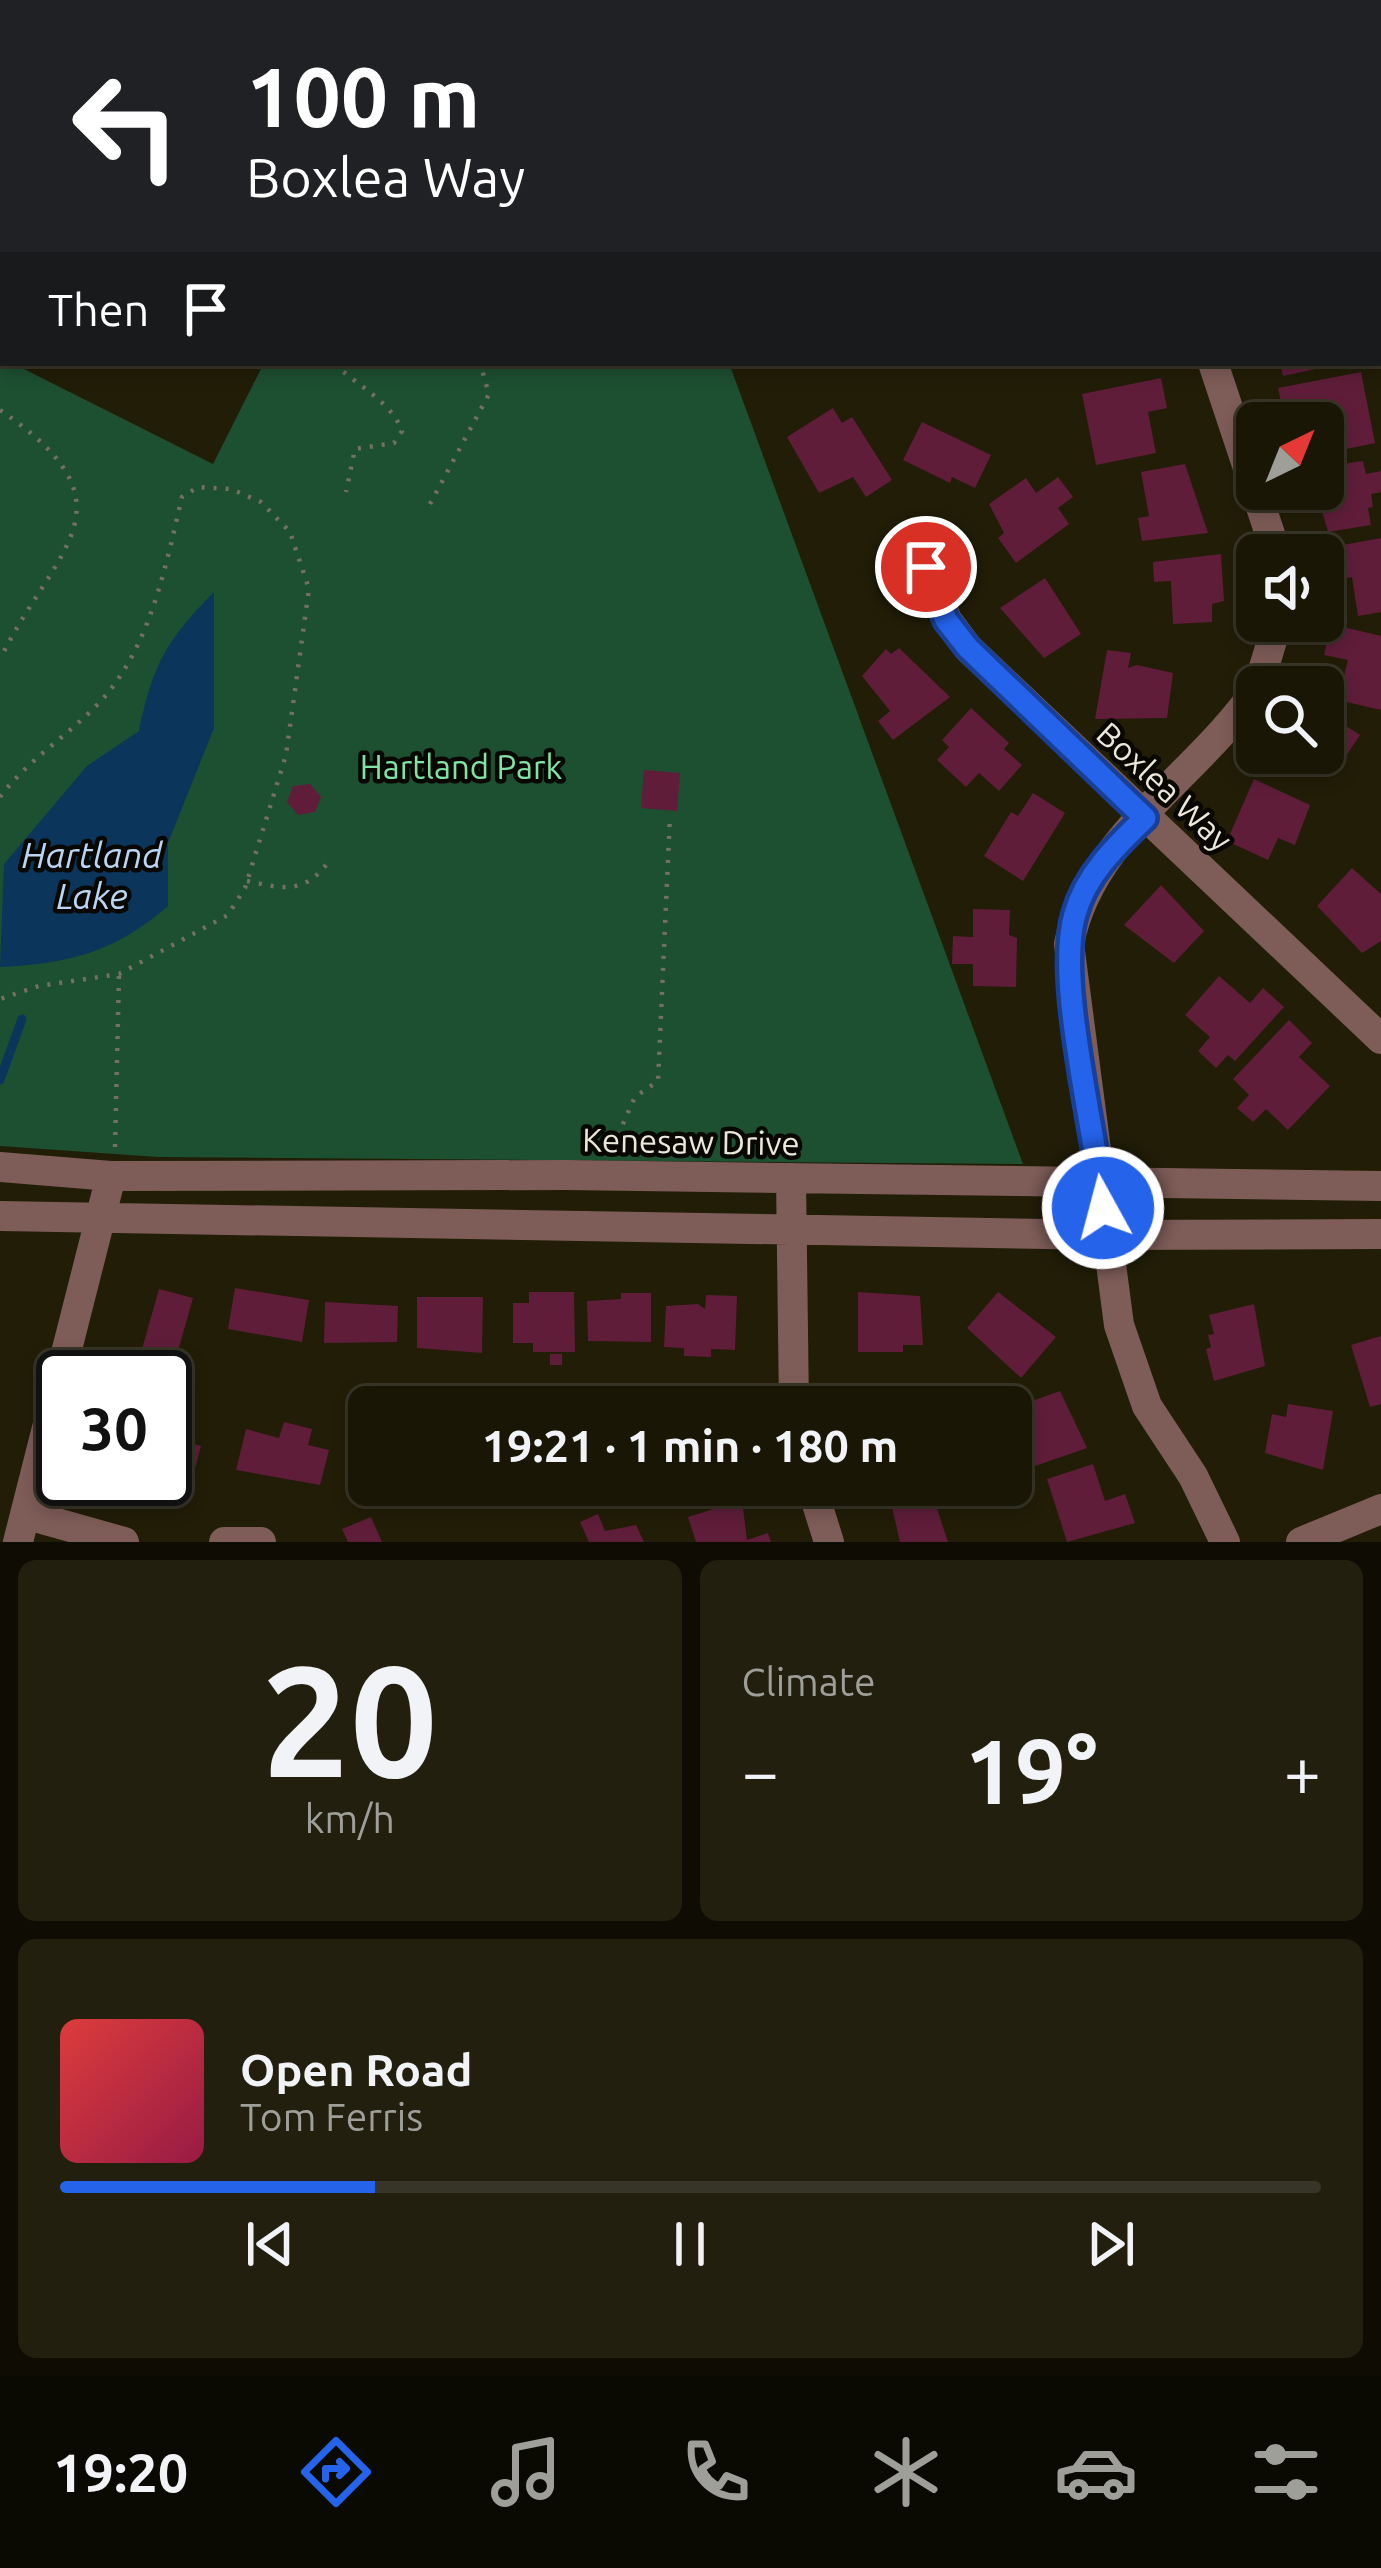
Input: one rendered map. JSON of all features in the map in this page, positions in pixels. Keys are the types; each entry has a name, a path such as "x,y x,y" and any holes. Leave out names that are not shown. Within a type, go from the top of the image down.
{"street":[{"path":"1214,366 1269,534"},
{"name":"Boxlea Way","path":"926,567 946,620 968,648 1381,1039"},
{"path":"1225,1542 1131,1367 1106,1235 1069,944 1082,893 1115,847 1236,713"},
{"name":"Kenesaw Drive","path":"0,1167 111,1176 609,1175 1381,1186"},
{"path":"111,1176 23,1528 124,1542"},
{"path":"791,1178 794,1386"},
{"path":"0,1216 790,1231 1381,1234"},
{"path":"818,1506 829,1542"},
{"path":"1300,1542 1381,1509"},
{"path":"224,1542 261,1542"}],"path":[{"path":"342,366 351,379 396,413 403,430 394,443 355,449 346,492"},
{"path":"430,504 489,394 481,366"},
{"path":"0,410 61,458 78,490 76,522 62,560 27,606 0,659"},
{"path":"0,797 17,774 94,708 122,673 160,590 182,497 198,487 231,489 261,502 290,532 309,589 290,736 247,881 228,915 119,974 39,986 0,999"},
{"path":"609,1175 610,1155 634,1097 658,1081 670,815"},
{"path":"247,881 292,890 314,881 326,865"},
{"path":"111,1176 120,1111 119,974"}],"green space":[{"name":"Hartland Park","path":"0,366 18,366 213,464 262,366 730,366 1023,1164 158,1157 0,1146"}],"water":[{"name":"Hartland Lake","path":"214,592 214,728 168,843 168,906 129,935 90,953 0,967 4,864 87,766 139,731 164,655"}],"building":[{"path":"1281,366 1329,366 1283,376"},
{"path":"1361,372 1375,443 1344,450 1344,402 1281,402 1278,388"},
{"path":"1161,378 1167,408 1148,412 1156,453 1096,465 1082,394"},
{"path":"833,408 842,423 852,417 892,480 866,497 853,477 819,493 787,437"},
{"path":"922,422 991,455 975,488 952,477 950,483 903,460"},
{"path":"1363,461 1366,474 1381,471 1381,492 1371,494 1371,525 1328,532 1322,510 1344,510 1344,464"},
{"path":"1185,464 1208,533 1142,541 1138,518 1149,516 1141,472"},
{"path":"1058,477 1073,497 1058,508 1069,524 1016,563 998,538 1004,533 989,504 1026,478 1036,493"},
{"path":"1381,538 1381,612 1358,616 1352,577 1344,579 1344,545"},
{"path":"1221,554 1224,601 1212,604 1212,622 1173,624 1171,581 1154,582 1153,562"},
{"path":"1045,578 1081,634 1044,658 1000,608"},
{"path":"1344,627 1381,636 1381,710 1344,701 1348,660 1324,655 1327,642 1344,642"},
{"path":"899,648 950,697 893,740 878,721 890,711 862,676 886,649 891,654"},
{"path":"1107,650 1131,653 1128,668 1137,665 1173,673 1167,718 1095,719"},
{"path":"971,708 1009,743 1004,749 1022,765 999,791 979,773 966,787 937,760 949,747 942,740"},
{"path":"1344,725 1360,735 1344,759"},
{"path":"644,770 680,773 677,811 641,808"},
{"path":"1254,779 1310,805 1295,845 1278,838 1268,860 1227,841"},
{"path":"310,784 321,797 315,812 298,815 287,802 293,786"},
{"path":"1033,793 1065,813 1023,881 984,856 1011,812 1018,816"},
{"path":"1352,868 1381,894 1381,941 1362,953 1317,906"},
{"path":"1161,885 1204,931 1174,963 1124,925"},
{"path":"973,909 1010,910 1009,935 1017,938 1016,987 973,986 973,964 952,964 953,936 973,937"},
{"path":"1219,976 1250,1003 1263,988 1284,1007 1235,1061 1228,1055 1216,1068 1198,1051 1210,1037 1185,1015"},
{"path":"1289,1020 1312,1043 1299,1057 1330,1086 1288,1130 1266,1109 1253,1122 1237,1108 1249,1095 1233,1079"},
{"path":"235,1288 309,1300 302,1342 228,1329"},
{"path":"159,1289 193,1298 178,1350 142,1350"},
{"path":"529,1292 574,1292 575,1352 533,1352 533,1343 513,1343 513,1303 529,1303"},
{"path":"858,1292 920,1296 923,1345 903,1345 903,1352 858,1352"},
{"path":"998,1292 1056,1337 1021,1378 967,1328"},
{"path":"621,1293 651,1293 651,1342 588,1341 587,1301 621,1299"},
{"path":"706,1295 737,1296 735,1350 711,1349 711,1357 684,1356 684,1348 664,1347 666,1306 698,1304 705,1309"},
{"path":"417,1297 483,1297 482,1353 417,1348"},
{"path":"325,1302 398,1306 397,1342 324,1343"},
{"path":"1254,1304 1265,1366 1214,1381 1206,1349 1211,1347 1208,1335 1214,1334 1209,1315"},
{"path":"1381,1336 1381,1404 1370,1407 1351,1345"},
{"path":"550,1354 562,1354 562,1365 550,1365"},
{"path":"1060,1391 1087,1448 1035,1466 1032,1401"},
{"path":"1288,1404 1333,1411 1323,1470 1265,1453 1272,1414 1286,1417"},
{"path":"284,1422 312,1429 308,1445 329,1450 320,1485 236,1470 246,1429 279,1438"},
{"path":"192,1444 201,1446 192,1480"},
{"path":"1093,1464 1105,1501 1125,1494 1135,1523 1067,1542 1047,1479"},
{"path":"723,1506 743,1506 747,1540 768,1533 771,1542 696,1542 688,1517"},
{"path":"936,1506 948,1542 900,1542 892,1507"},
{"path":"598,1514 605,1531 636,1525 644,1542 589,1542 580,1522"},
{"path":"371,1517 382,1542 348,1542 342,1529"}],"waterway":[{"path":"0,1080 22,1019"}],"route":[{"path":"926,567 946,620 968,648 1145,818 1115,847 1082,893 1069,944 1071,988 1103,1208"}]}
